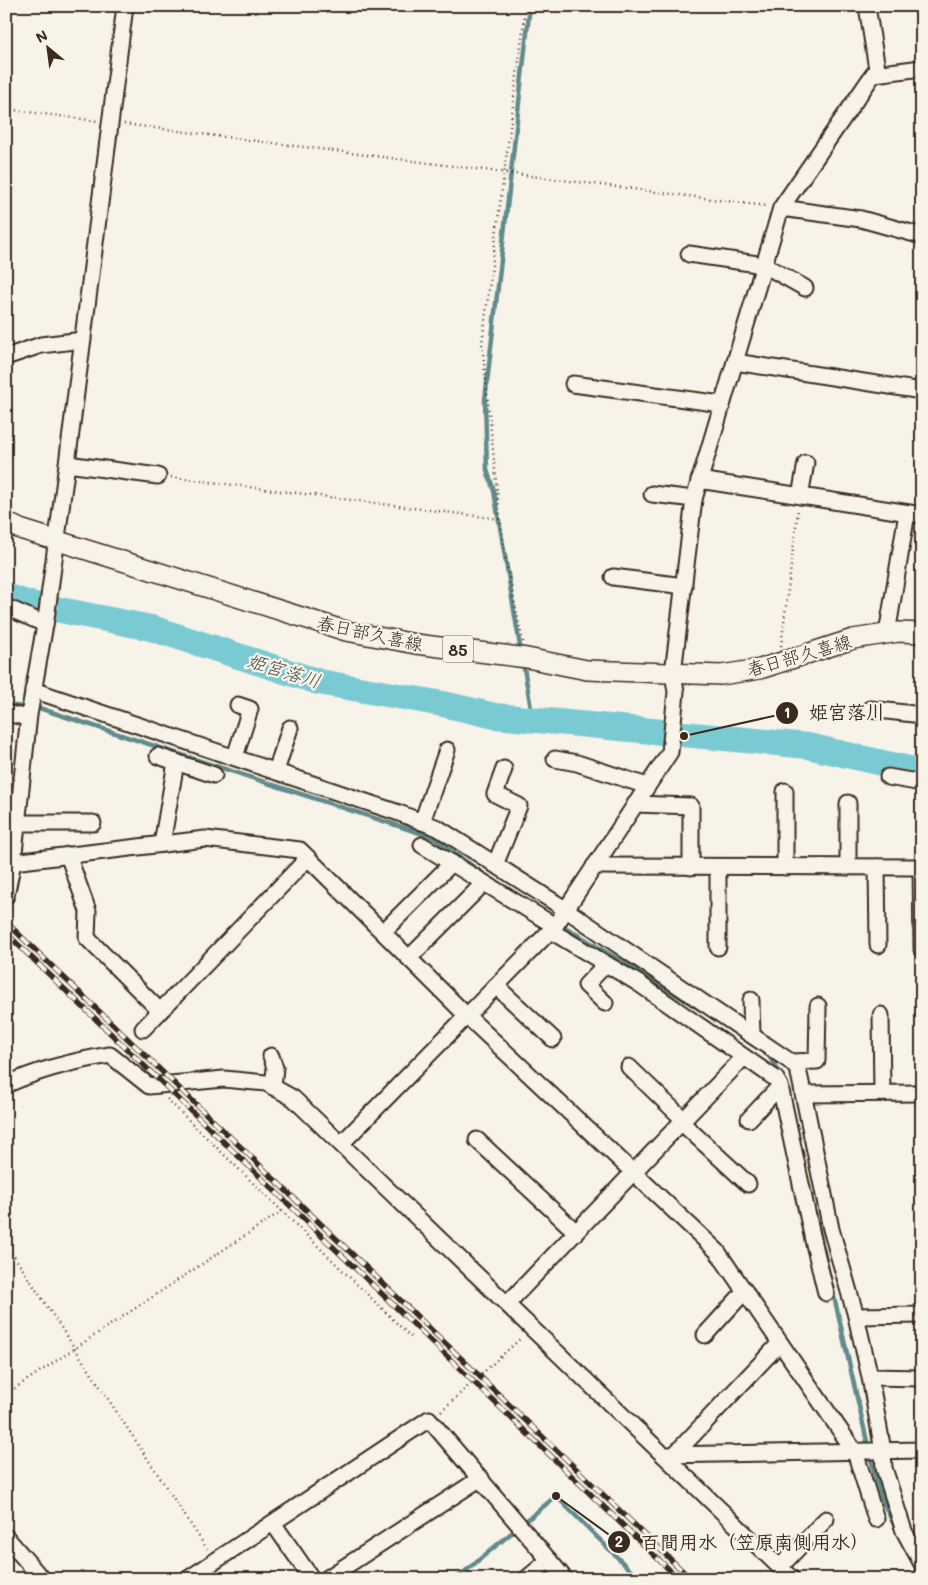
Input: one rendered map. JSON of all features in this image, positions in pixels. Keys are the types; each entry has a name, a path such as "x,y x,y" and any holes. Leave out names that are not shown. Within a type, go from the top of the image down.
{"main road":[{"name":"春日部久喜線","path":"6,522 56,545 346,631 416,644 527,658 587,670 721,675 760,669 844,641 887,634 922,633"}],"street":[{"path":"6,896 13,862 28,717 45,622 67,464 126,6"},
{"path":"342,1144 553,928 670,752 676,692 673,673 694,499 699,480 781,208 877,69 867,6"},
{"path":"874,74 922,68"},
{"path":"781,208 861,219 922,236"},
{"path":"689,254 764,265 805,288"},
{"path":"6,357 41,345 83,340"},
{"path":"735,362 922,391"},
{"path":"572,384 722,404"},
{"path":"800,496 806,463"},
{"path":"67,464 158,476"},
{"path":"699,480 914,514 887,634"},
{"path":"652,494 694,499"},
{"path":"613,577 684,586"},
{"path":"6,607 45,622"},
{"path":"32,692 235,757 438,828 790,1062 798,1070 831,1229 856,1316 870,1377 883,1451 884,1468 898,1514 922,1564"},
{"path":"235,757 250,709 238,705"},
{"path":"870,709 922,715"},
{"path":"6,713 28,717"},
{"path":"276,771 290,728"},
{"path":"422,822 447,750"},
{"path":"158,756 214,775"},
{"path":"555,759 577,763 647,786"},
{"path":"162,844 176,762"},
{"path":"495,865 520,806 494,794 504,769"},
{"path":"888,777 922,783"},
{"path":"785,791 785,867"},
{"path":"848,803 848,867"},
{"path":"635,804 691,806 691,867"},
{"path":"16,824 93,823"},
{"path":"13,862 205,839 300,850 467,1016 717,1251 858,1452 876,1519"},
{"path":"422,845 638,983 776,1079 780,1086 826,1293"},
{"path":"68,855 88,911 87,938 160,1011"},
{"path":"143,1029 308,858"},
{"path":"382,932 452,863"},
{"path":"594,866 921,867 922,950"},
{"path":"718,866 718,946"},
{"path":"876,867 878,945"},
{"path":"409,958 484,883"},
{"path":"605,1003 586,985 606,964"},
{"path":"496,986 552,1039"},
{"path":"751,1000 752,1035"},
{"path":"790,1062 817,1061 818,1006"},
{"path":"881,1015 882,1093"},
{"path":"6,1085 35,1072 70,1062 110,1055 149,1086 224,1079 266,1083 294,1098 532,1328 669,1455 792,1579"},
{"path":"271,1056 275,1068 273,1087"},
{"path":"507,1304 744,1057"},
{"path":"629,1067 748,1184"},
{"path":"749,1120 780,1086"},
{"path":"803,1094 922,1093"},
{"path":"477,1140 576,1232"},
{"path":"705,1335 745,1292"},
{"path":"856,1316 922,1316"},
{"path":"669,1455 780,1343"},
{"path":"870,1377 922,1378"},
{"path":"188,1579 428,1418 565,1579"},
{"path":"669,1455 922,1450"},
{"path":"326,1579 480,1478"},
{"path":"780,1567 826,1519"},
{"path":"273,1523 312,1579"},
{"path":"6,1536 42,1579"},
{"path":"526,1579 549,1560"}],"path":[{"path":"526,6 482,343 500,519 508,573 527,658"},
{"path":"6,110 781,208"},
{"path":"158,476 500,519"},
{"path":"779,662 800,496"},
{"path":"153,1086 411,1337"},
{"path":"6,1394 282,1211"},
{"path":"6,1244 215,1561"},
{"path":"428,1418 449,1406 532,1328"}],"waterway":[{"path":"521,652 494,491 487,470 485,400 530,6"},
{"name":"姫宮落川","path":"6,596 30,604 151,628 319,682 443,704 495,716 808,746 922,772"},
{"path":"523,662 533,720"},
{"path":"6,705 42,709 432,837 491,879"},
{"path":"560,924 701,1010"},
{"path":"768,1054 783,1079"},
{"path":"815,1213 874,1472 883,1502 896,1529"},
{"path":"456,1579 556,1496 639,1579"},
{"path":"916,1567 922,1577"}],"railway":[{"path":"6,922 691,1579"},
{"path":"6,933 679,1579"}],"place":[{"name":"姫宮落川","path":"684,736"},
{"name":"百間用水（笠原南側用水）","path":"556,1496"}]}
